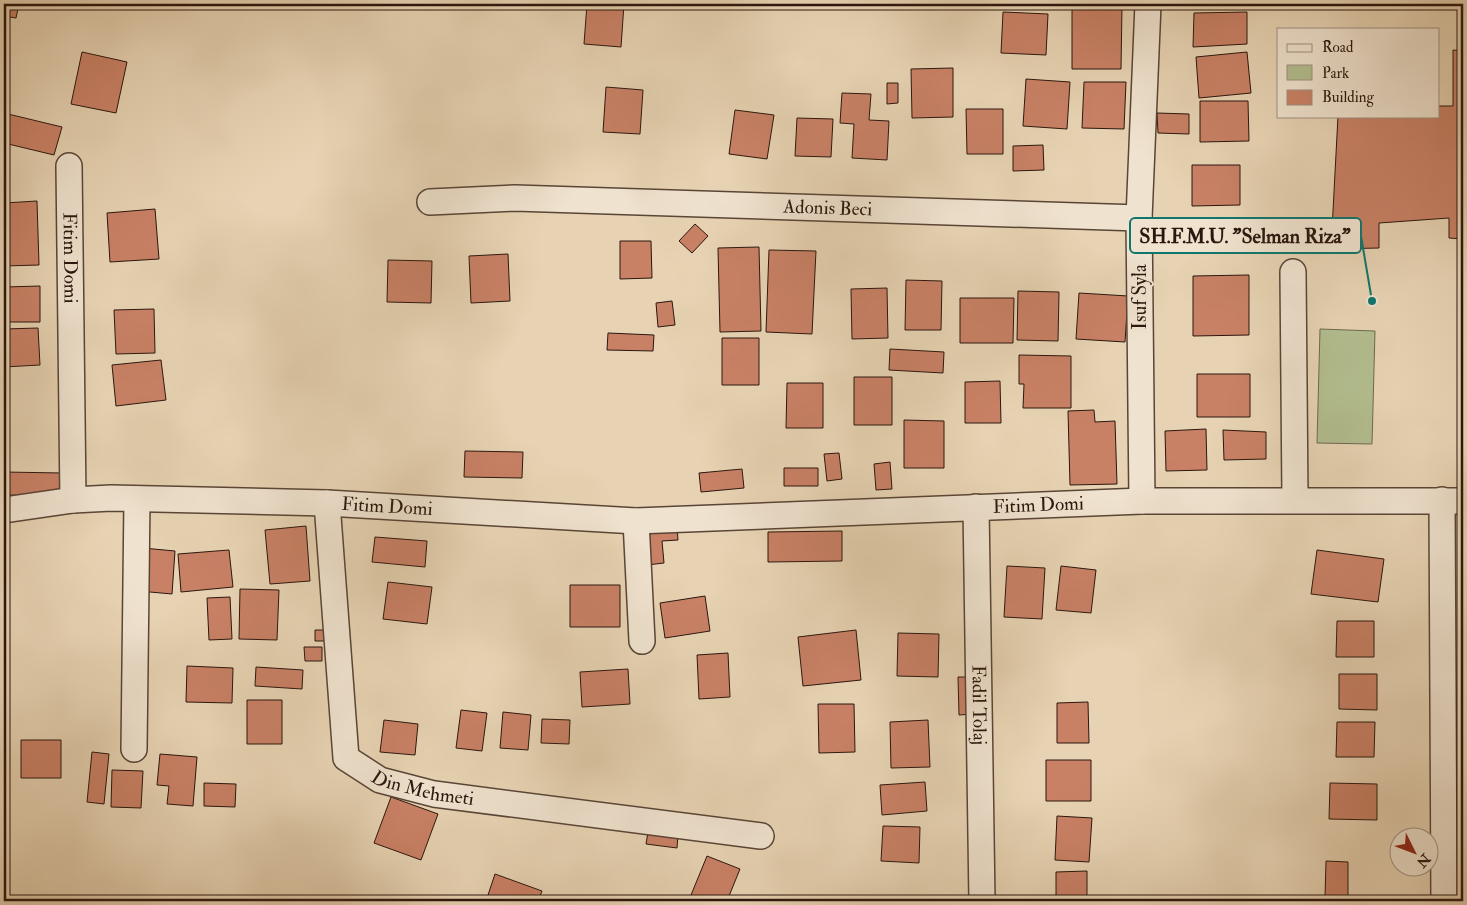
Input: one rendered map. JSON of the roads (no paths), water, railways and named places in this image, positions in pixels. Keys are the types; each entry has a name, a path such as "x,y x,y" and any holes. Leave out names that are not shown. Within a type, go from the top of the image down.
{"street":[{"name":"Isuf Syla","path":"1142,501 1140,218 1148,4"},
{"name":"Fitim Domi","path":"69,166 73,500"},
{"name":"Adonis Beci","path":"430,202 515,198 1140,218"},
{"path":"1293,272 1295,500"},
{"name":"Fitim Domi","path":"4,510 73,500 327,503 636,521 1142,501 1453,500 1444,901"},
{"path":"134,749 137,500"},
{"name":"Din Mehmeti","path":"327,503 346,758 380,780 434,794 760,836"},
{"name":"Fadil Tolaj","path":"976,507 982,901"},
{"path":"636,521 642,641"}],"place":[{"name":"SH.F.M.U. \"Selman Riza\"","path":"1372,301"}]}
